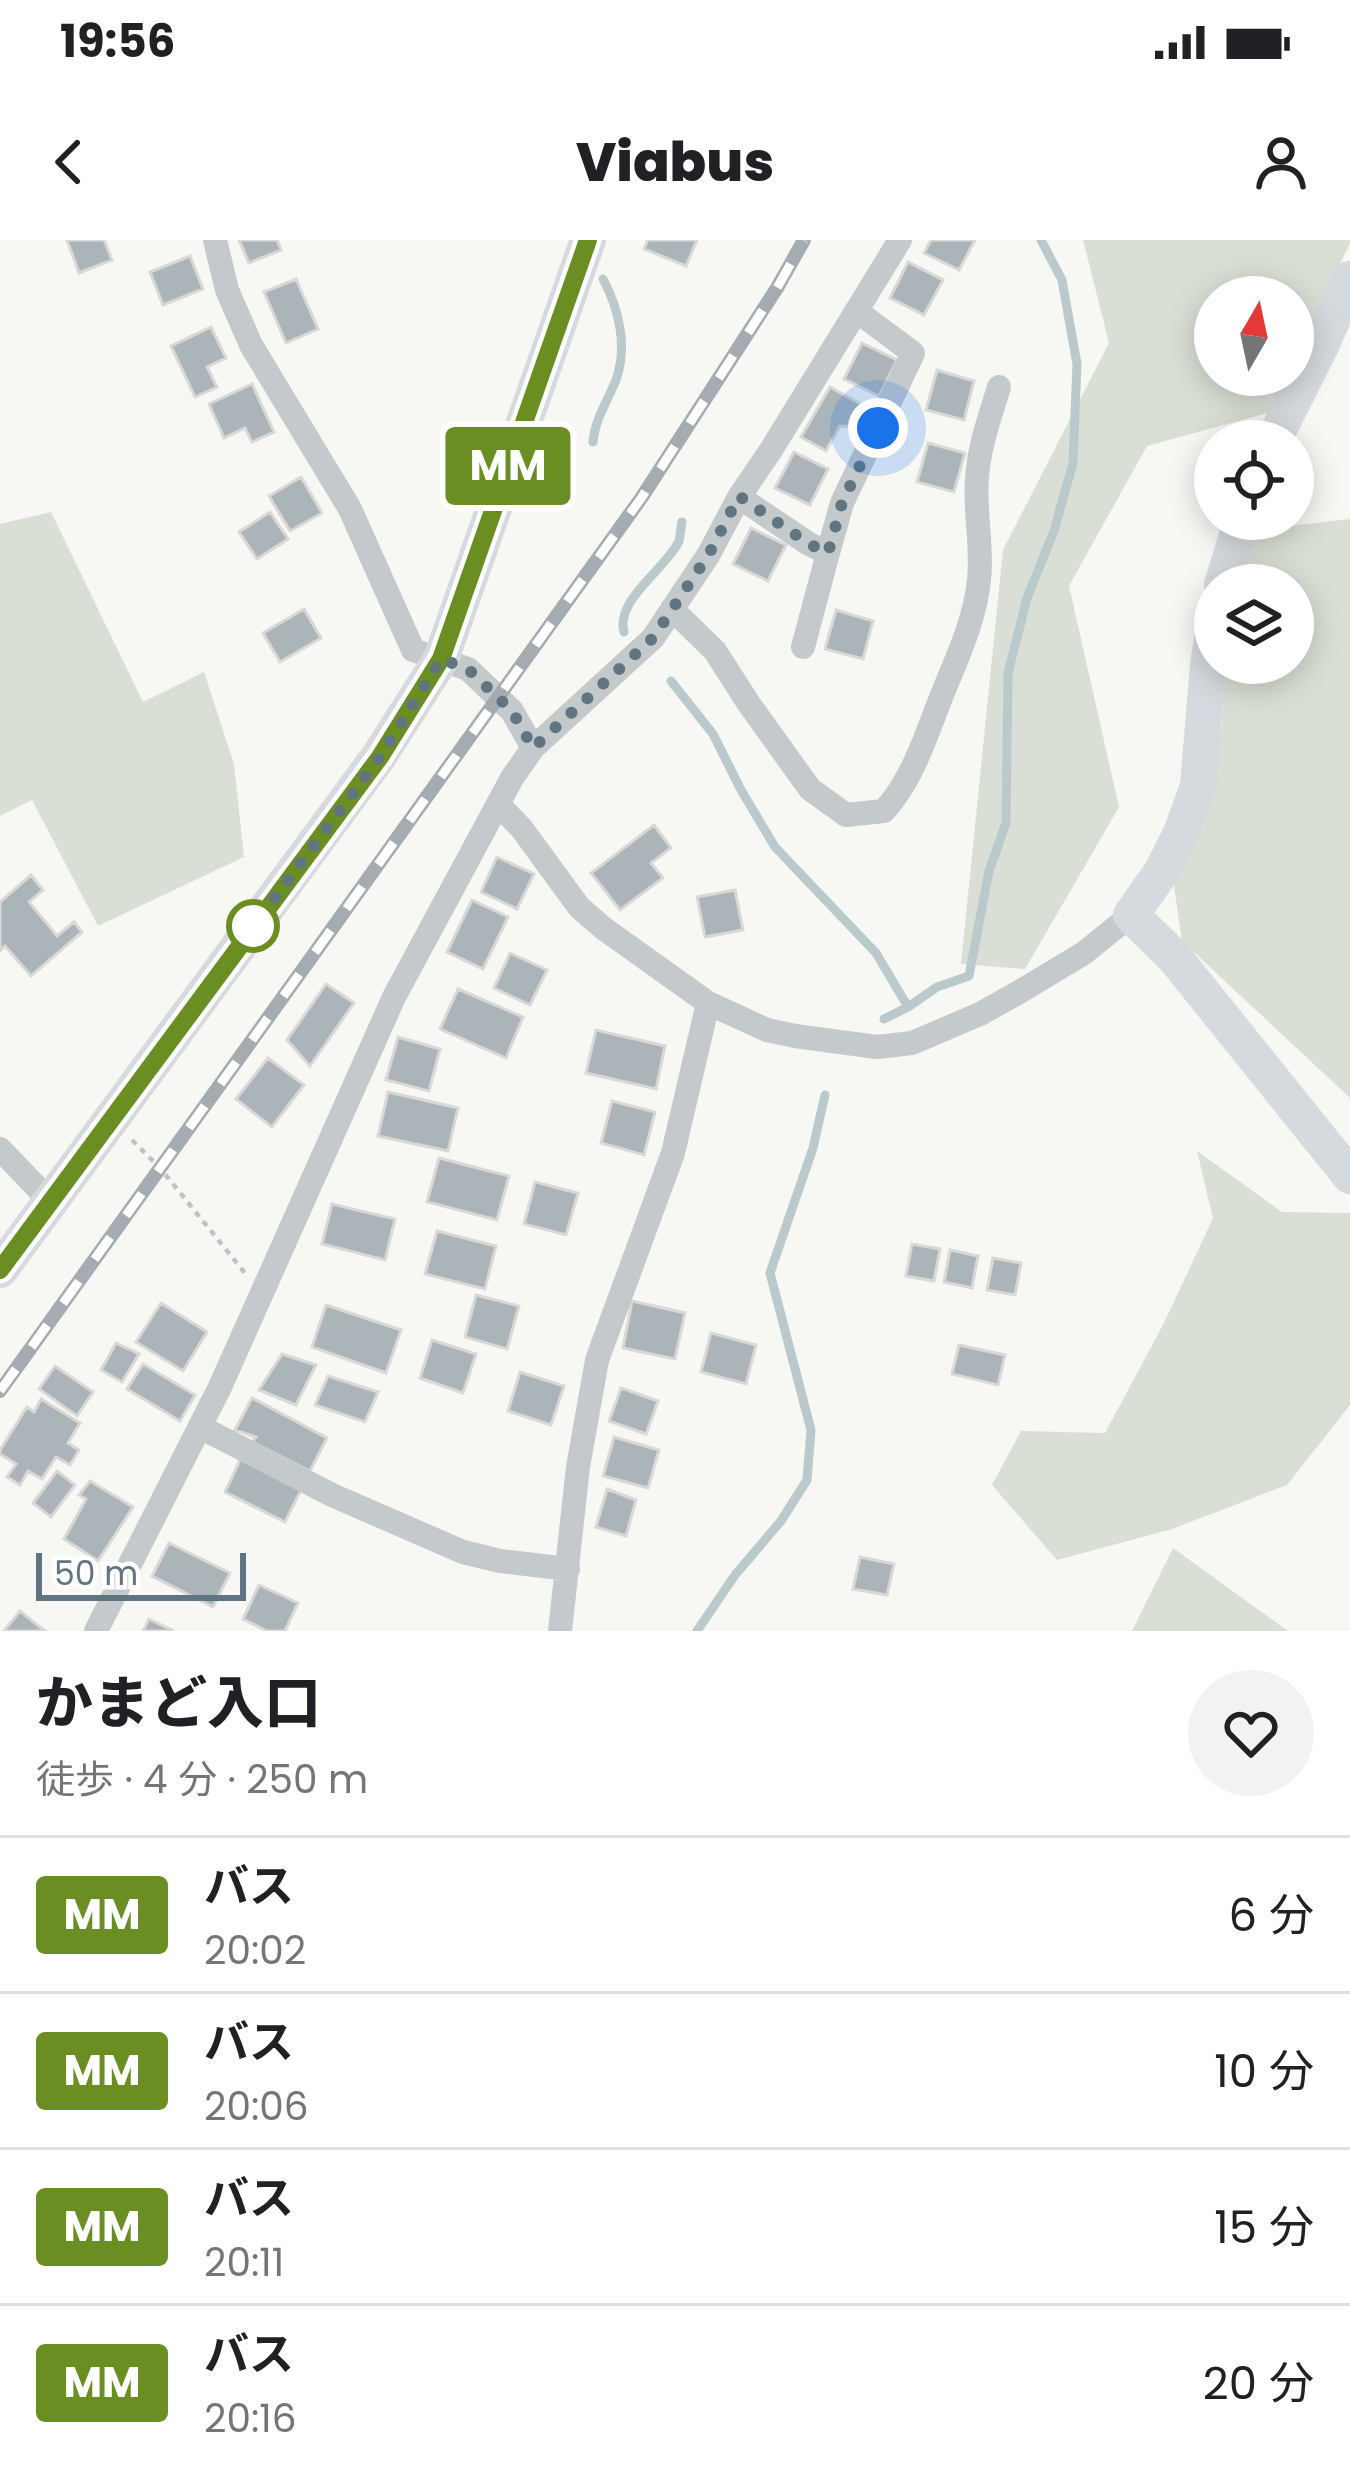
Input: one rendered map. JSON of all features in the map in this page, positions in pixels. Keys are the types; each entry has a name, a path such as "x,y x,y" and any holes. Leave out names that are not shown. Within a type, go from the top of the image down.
{"main road":[{"path":"0,1270 380,757 441,659 588,240"},
{"path":"1284,420 1350,279"},
{"path":"1206,684 1198,786 1172,852 1131,915 1174,957 1350,1176"}],"street":[{"path":"215,240 227,290 250,345 350,509 413,650 468,669 512,711 533,748"},
{"path":"96,1631 263,1295 394,998 499,805 533,748 653,638 901,240"},
{"path":"803,647 842,503 913,353 858,312"},
{"path":"672,609 715,651 810,789 846,815 884,811 917,759 968,631 980,574 977,474 999,387"},
{"path":"739,496 828,553"},
{"path":"499,805 579,907 603,928 708,1003 767,1030 795,1036 877,1047 912,1043 1021,991 1084,953 1131,915"},
{"path":"560,1631 578,1467 597,1360 674,1153 708,1003"},
{"path":"0,1149 50,1201"},
{"path":"200,1427 332,1495 463,1552 568,1569"}],"path":[{"path":"110,1119 160,1168 263,1295"}],"shaded area":[{"path":"1083,240 1350,240 1314,320 1314,276 1194,276 1194,396 1278,396 1271,412 1242,420 1194,420 1194,433 1147,446 1069,586 1119,807 1025,969 961,964 1003,550 1109,343"},
{"path":"51,512 143,702 204,672 234,764 244,857 98,926 32,800 0,816 0,524"},
{"path":"1350,519 1350,1098 1182,941 1173,880 1212,791 1224,684 1314,684 1314,564 1244,564 1252,540 1314,540 1314,523"},
{"path":"1197,1151 1282,1212 1350,1213 1350,1405 1287,1485 1172,1529 1057,1560 992,1485 1021,1431 1105,1433 1213,1218"},
{"path":"1173,1548 1288,1631 1132,1631"}],"building":[{"path":"67,240 104,240 112,260 79,273"},
{"path":"239,240 277,240 281,250 249,263"},
{"path":"648,240 697,240 686,266 644,249"},
{"path":"931,240 975,240 959,270 924,253"},
{"path":"190,256 203,289 163,305 150,272"},
{"path":"908,262 943,280 924,315 890,298"},
{"path":"296,279 318,329 286,343 264,292"},
{"path":"211,327 226,358 207,367 217,387 195,397 171,346"},
{"path":"862,343 897,360 879,396 844,379"},
{"path":"937,370 974,381 964,420 926,410"},
{"path":"252,384 274,432 252,442 245,428 224,438 209,404"},
{"path":"830,387 864,406 853,427 840,426 826,451 801,437"},
{"path":"928,443 965,453 954,492 917,482"},
{"path":"794,452 828,469 810,505 775,488"},
{"path":"301,477 322,513 290,531 269,496"},
{"path":"270,512 288,539 257,559 239,532"},
{"path":"751,528 786,545 768,581 733,564"},
{"path":"304,609 321,638 280,662 263,633"},
{"path":"836,610 873,621 863,659 825,649"},
{"path":"654,825 671,848 651,863 663,878 620,910 591,873"},
{"path":"497,857 534,874 517,909 481,892"},
{"path":"31,875 43,890 29,902 57,936 74,922 82,932 31,976 5,946 0,951 0,902"},
{"path":"735,890 743,930 705,937 697,897"},
{"path":"472,900 508,917 483,969 447,952"},
{"path":"510,953 547,970 530,1005 494,988"},
{"path":"326,984 354,1003 310,1066 287,1040"},
{"path":"458,989 523,1017 506,1058 440,1029"},
{"path":"596,1030 665,1046 656,1089 586,1073"},
{"path":"398,1037 440,1049 429,1091 386,1080"},
{"path":"268,1058 304,1085 272,1127 236,1099"},
{"path":"388,1092 458,1108 448,1151 378,1136"},
{"path":"612,1101 655,1112 644,1155 601,1143"},
{"path":"439,1158 509,1176 497,1220 427,1202"},
{"path":"535,1182 578,1193 566,1235 524,1224"},
{"path":"332,1204 395,1219 385,1260 322,1244"},
{"path":"437,1231 496,1246 485,1289 425,1274"},
{"path":"912,1244 940,1249 934,1281 906,1276"},
{"path":"950,1250 978,1256 972,1288 944,1282"},
{"path":"993,1258 1021,1263 1015,1295 987,1290"},
{"path":"476,1295 519,1306 507,1349 465,1337"},
{"path":"632,1301 685,1313 675,1359 623,1348"},
{"path":"161,1303 207,1332 183,1371 136,1342"},
{"path":"326,1305 401,1330 386,1373 312,1347"},
{"path":"711,1333 756,1345 746,1384 701,1372"},
{"path":"432,1340 476,1354 463,1393 420,1378"},
{"path":"116,1343 139,1354 122,1382 101,1370"},
{"path":"959,1345 1005,1355 998,1385 952,1374"},
{"path":"282,1354 316,1365 296,1405 259,1390"},
{"path":"143,1364 195,1395 180,1421 127,1389"},
{"path":"55,1366 93,1392 77,1416 39,1389"},
{"path":"520,1372 564,1386 551,1425 508,1411"},
{"path":"328,1376 378,1392 365,1422 315,1405"},
{"path":"621,1388 658,1401 646,1434 609,1421"},
{"path":"252,1398 327,1438 310,1471 252,1442 256,1437 235,1430"},
{"path":"41,1399 80,1423 68,1443 79,1450 70,1465 56,1457 42,1479 28,1471 20,1485 7,1477 16,1464 0,1450 27,1407 34,1412"},
{"path":"614,1437 659,1450 648,1488 603,1476"},
{"path":"241,1458 302,1488 285,1522 225,1492"},
{"path":"57,1471 75,1485 51,1517 33,1503"},
{"path":"90,1481 133,1507 98,1561 64,1539 86,1499 79,1495"},
{"path":"607,1489 636,1500 626,1536 596,1527"},
{"path":"169,1543 230,1573 213,1607 152,1576"},
{"path":"860,1557 894,1564 887,1595 853,1589"},
{"path":"259,1585 298,1603 285,1631 267,1631 243,1619"},
{"path":"20,1611 45,1631 4,1631"},
{"path":"149,1619 174,1631 143,1631"}],"waterway":[{"path":"884,1019 937,987 969,976 989,871 1006,823 1008,673 1027,598 1054,531 1073,463 1077,364 1062,280 1041,240"},
{"path":"593,442 621,355 617,315 603,279"},
{"path":"624,632 627,608 673,552 682,522"},
{"path":"671,681 713,734 775,847 876,953 908,1007"},
{"path":"697,1631 807,1480 811,1430 770,1273 813,1148 825,1095"}],"railway":[{"path":"0,1391 642,497 804,240"}],"bus line":[{"name":"MM","path":"0,1270 380,757 441,659 588,240"}],"route":[{"path":"253,926 245,938 380,757 441,659 468,669 512,711 533,748 653,638 709,554 739,496 828,553 842,503 878,428"}]}
